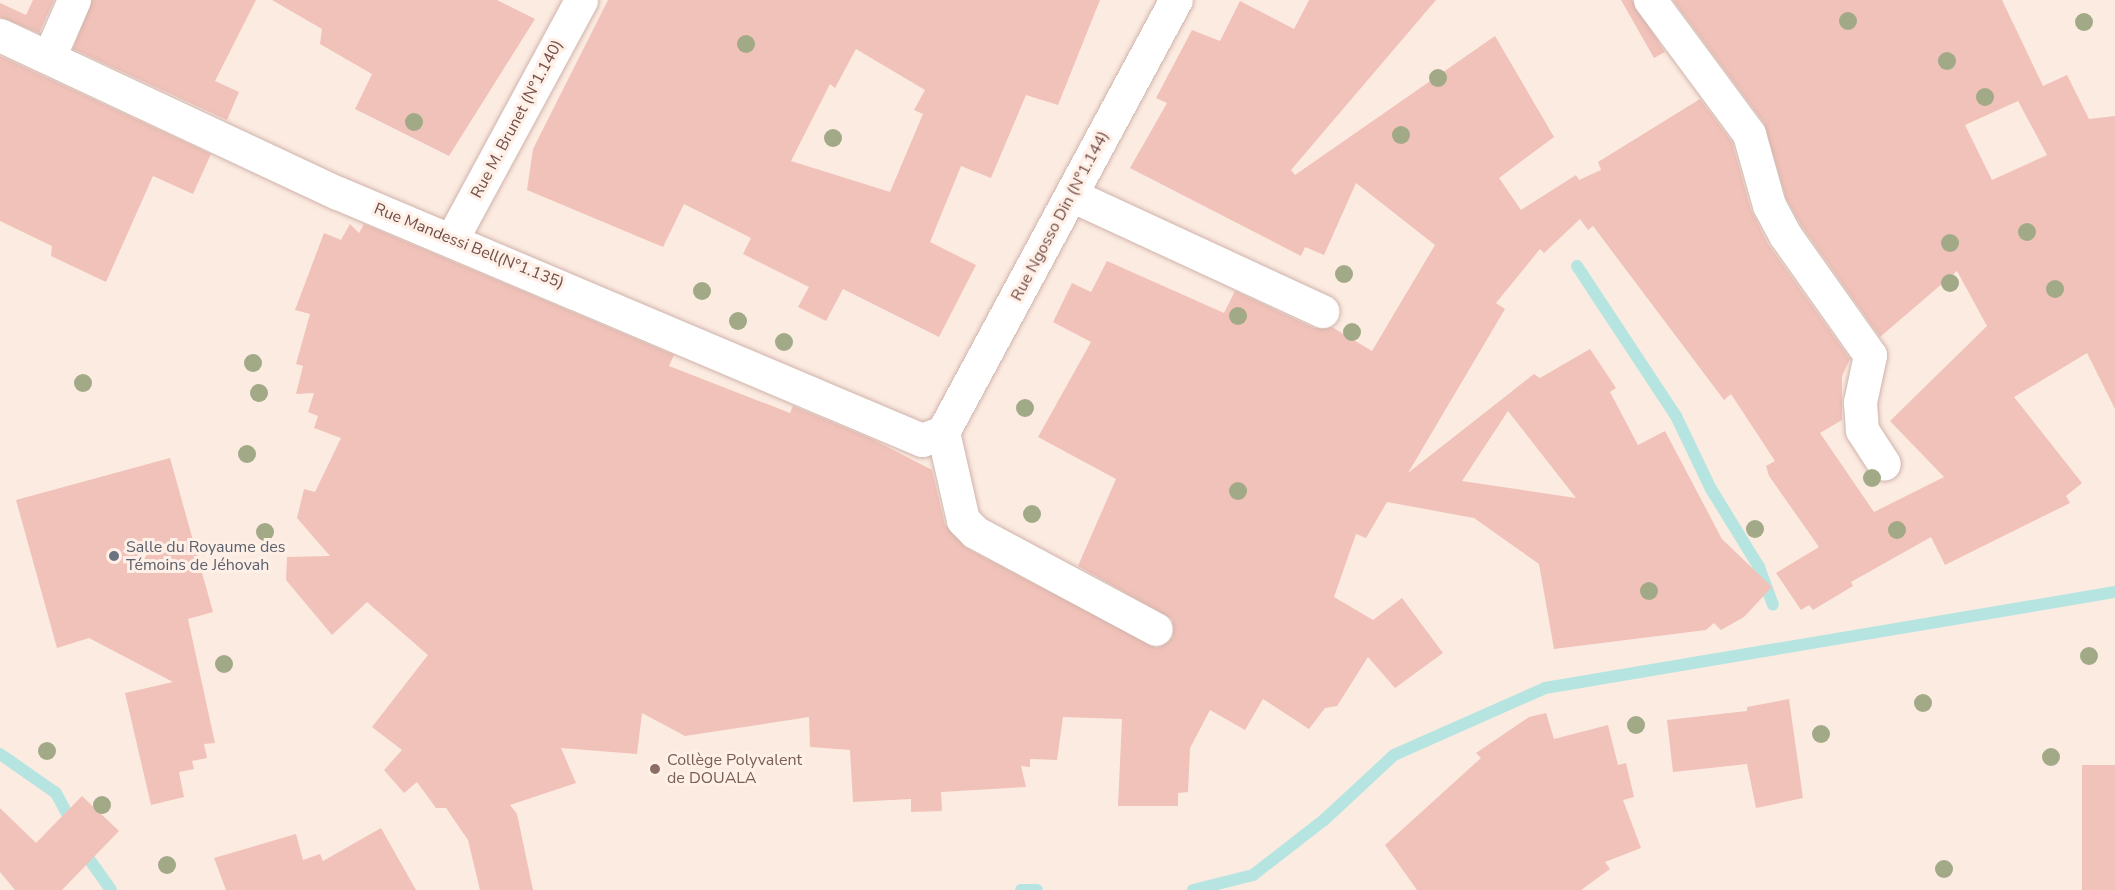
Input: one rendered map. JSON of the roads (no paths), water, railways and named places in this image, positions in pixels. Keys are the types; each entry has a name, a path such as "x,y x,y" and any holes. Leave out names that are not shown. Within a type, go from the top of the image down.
{"street":[{"path":"49,57 74,0"},
{"name":"Rue M. Brunet (N°1.140)","path":"453,237 581,0"},
{"name":"Rue Ngosso Din (N°1.144)","path":"944,432 1176,0"},
{"path":"1650,0 1749,134 1769,205 1785,235 1870,355 1860,402 1862,430 1884,464"},
{"name":"Rue Mandessi Bell(N°1.135)","path":"0,35 338,193 453,237 922,440 944,432"},
{"path":"1071,195 1322,311"},
{"path":"944,432 963,519 975,532 1156,629"}],"waterway":[{"path":"1577,266 1676,416 1711,489 1759,567 1773,605"},
{"path":"1193,890 1253,875 1324,820 1394,755 1545,688 2115,592"},
{"path":"0,754 56,793 73,825"},
{"path":"82,849 111,890"},
{"path":"1021,890 1037,890"}],"place":[{"name":"Salle du Royaume des Témoins de Jéhovah","path":"114,556"},
{"name":"Collège Polyvalent de DOUALA","path":"655,769"}]}
